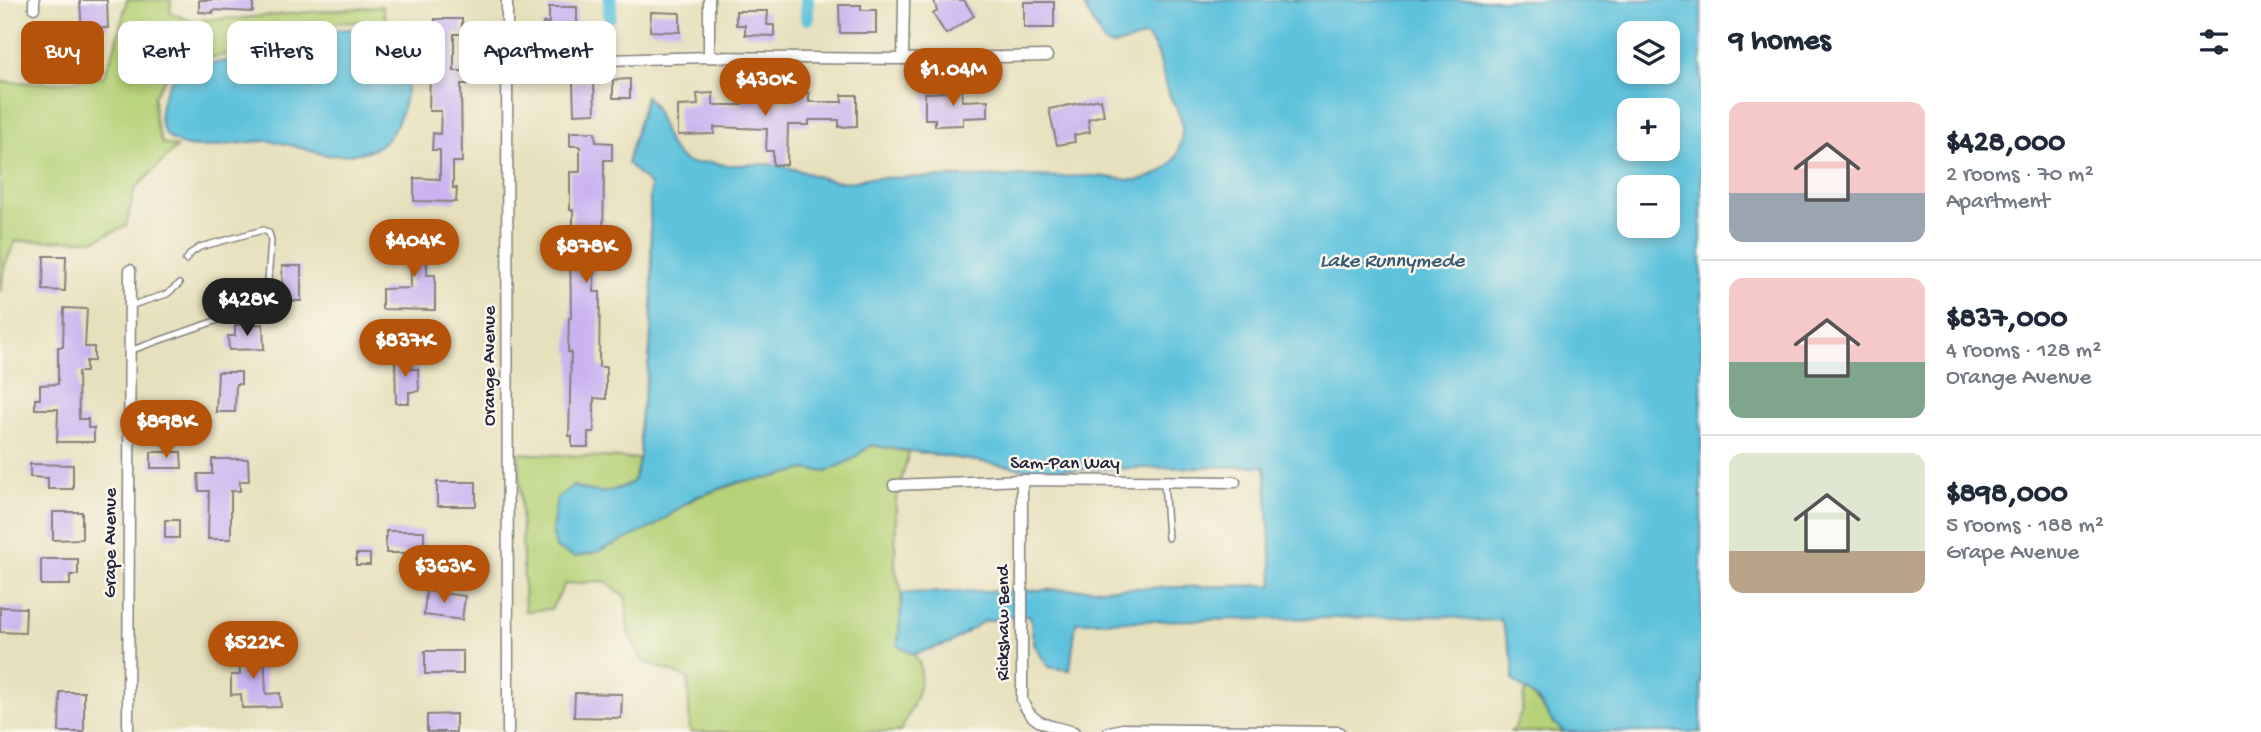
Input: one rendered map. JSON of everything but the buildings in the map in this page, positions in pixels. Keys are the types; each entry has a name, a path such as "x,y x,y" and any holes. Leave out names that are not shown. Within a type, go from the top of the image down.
{"street":[{"name":"Orange Avenue","path":"507,0 507,21"},
{"path":"709,0 709,57"},
{"path":"903,59 904,0"},
{"path":"616,60 709,57 1046,57"},
{"name":"Orange Avenue","path":"507,84 508,732"},
{"name":"Grape Avenue","path":"128,732 130,270"},
{"name":"Sam-Pan Way","path":"894,485 1022,480 1235,482"},
{"name":"Rickshaw Bend","path":"1022,480 1022,700 1030,716 1038,722 1074,732"},
{"path":"1109,732 1124,729 1339,732"}],"lane":[{"path":"129,351 247,310 262,303 267,295 271,241 269,233 264,230 200,247 186,260"},
{"path":"130,306 167,294 179,284"},
{"path":"1164,482 1168,538"}],"green space":[{"path":"127,0 171,0 170,12 189,20 382,6 386,20 337,23 227,21 227,55 213,57 213,21 122,21"},
{"path":"118,35 118,84 162,84 154,96 155,121 162,143 177,147 135,189 126,226 94,240 16,241 5,264 0,292 0,82 104,84 104,76"},
{"path":"871,445 909,452 896,500 895,568 902,593 898,646 913,654 921,671 917,693 900,732 690,732 688,678 643,661 628,632 626,598 605,581 565,584 551,609 525,611 519,453 640,459 633,482 624,486 604,492 573,486 652,527 695,498 743,481 770,478 805,469 826,472 851,460"},
{"path":"1525,689 1564,732 1509,732 1514,730 1522,709"}],"water":[{"name":"Lake Runnymede","path":"1081,0 1701,0 1701,732 1564,732 1552,721 1538,700 1513,680 1513,660 1501,620 1472,621 1449,616 1076,622 1070,670 1048,667 1034,644 1030,615 984,621 950,643 914,654 898,646 902,593 1273,585 1265,466 1034,470 871,445 851,460 826,472 805,469 770,478 743,481 695,497 653,527 597,552 575,557 556,548 552,530 557,498 573,486 604,492 624,486 633,482 639,462 640,417 648,368 651,323 650,185 627,163 646,96 657,113 672,149 692,164 708,162 728,165 778,165 844,182 866,178 1147,178 1167,168 1176,157 1181,137 1181,119 1167,89 1158,54 1146,36 1113,46 1105,44"},
{"path":"351,29 351,84 408,84 394,130 375,148 359,153 334,155 270,141 193,147 171,139 165,133 160,118 162,102 170,84 213,84 213,63 227,61 227,84 337,84 337,30"}],"waterway":[{"path":"610,0 610,16"},
{"path":"807,0 807,18"}]}
